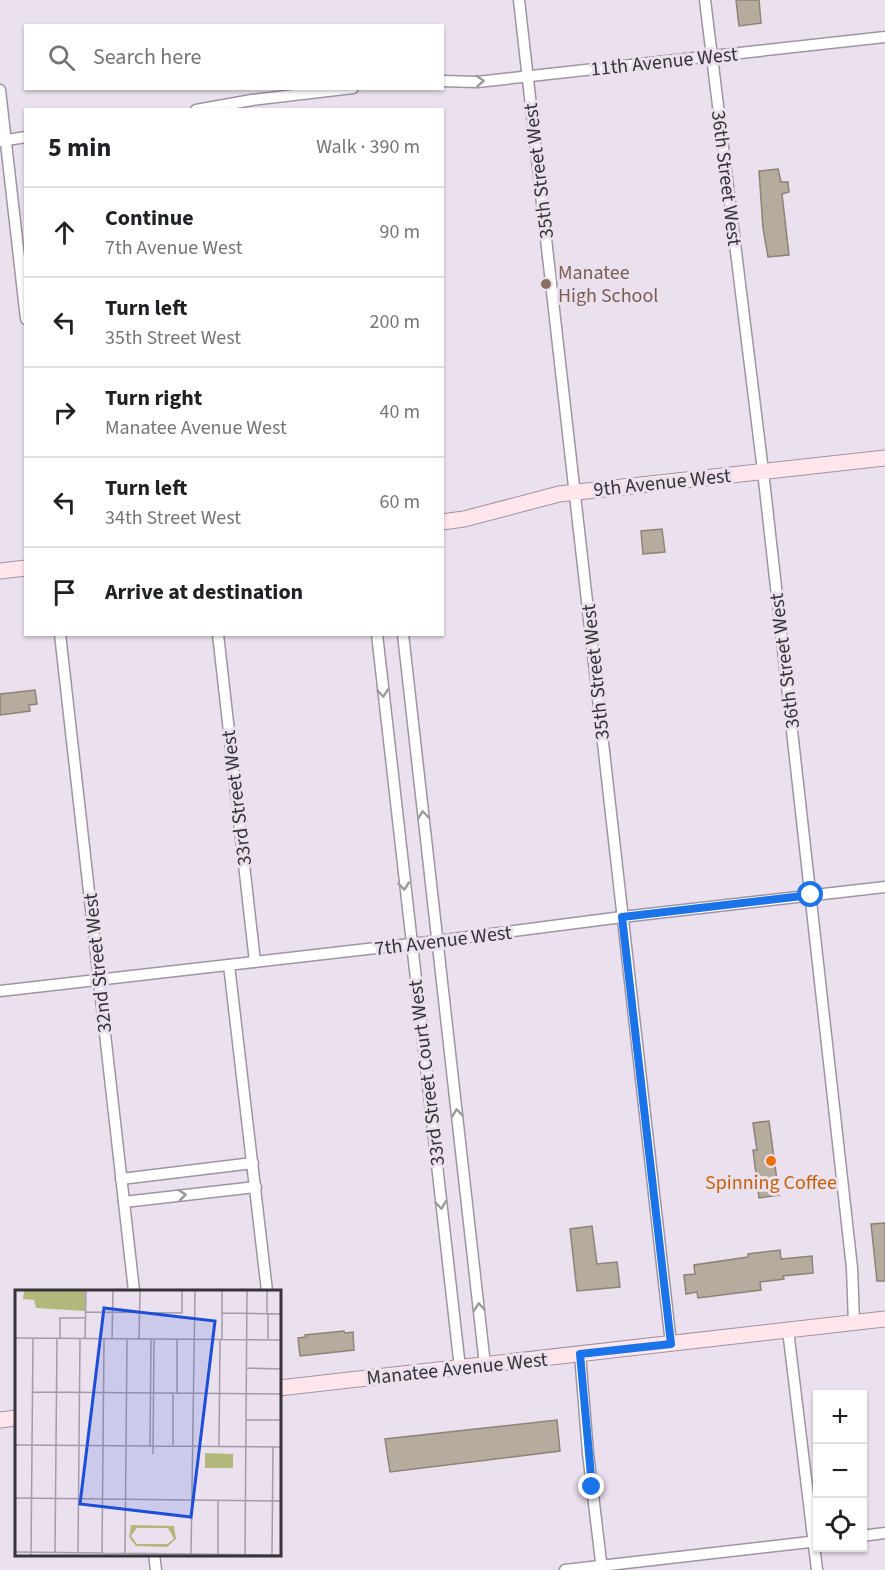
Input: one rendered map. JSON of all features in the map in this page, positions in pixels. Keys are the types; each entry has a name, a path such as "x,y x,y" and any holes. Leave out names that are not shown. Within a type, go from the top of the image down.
{"main road":[{"name":"9th Avenue West","path":"444,522 464,519 540,498 575,492 885,458"},
{"path":"0,571 24,568"},
{"name":"Manatee Avenue West","path":"280,1388 885,1319"},
{"path":"0,1420 15,1418"}],"street":[{"name":"35th Street West","path":"519,0 671,1344"},
{"name":"36th Street West","path":"705,0 763,471 811,895 852,1268 854,1323"},
{"name":"11th Avenue West","path":"444,81 477,82 885,37"},
{"path":"0,90 3,140 24,304"},
{"path":"210,108 339,90"},
{"path":"3,140 24,137"},
{"name":"32nd Street West","path":"60,636 134,1290"},
{"name":"33rd Street West","path":"218,636 255,962"},
{"name":"33rd Street Court West","path":"377,636 460,1368"},
{"name":"33rd Street Court West","path":"403,636 485,1365"},
{"name":"7th Avenue West","path":"0,991 885,887"},
{"path":"229,965 267,1290"},
{"path":"121,1179 253,1163"},
{"path":"124,1202 256,1187"},
{"path":"788,1330 813,1518"},
{"path":"580,1354 601,1568"},
{"path":"867,1535 885,1533"},
{"path":"565,1570 601,1568 813,1541"},
{"path":"816,1552 817,1570"},
{"path":"154,1555 156,1570"}],"building":[{"path":"736,0 759,0 761,23 739,26"},
{"path":"778,169 781,182 788,182 789,192 782,194 789,255 768,257 763,228 759,171"},
{"path":"662,529 665,552 643,554 641,531"},
{"path":"35,690 37,704 29,705 30,711 0,715 0,694"},
{"path":"769,1121 779,1195 759,1198 753,1150 757,1150 753,1123"},
{"path":"885,1223 885,1281 877,1281 871,1224"},
{"path":"592,1226 597,1264 617,1262 620,1287 577,1291 570,1229"},
{"path":"780,1250 781,1259 812,1256 813,1273 783,1276 784,1279 760,1282 761,1290 698,1298 697,1292 686,1294 684,1275 695,1274 694,1265"},
{"path":"344,1331 345,1333 353,1332 354,1350 300,1356 298,1338 306,1337 305,1335"},
{"path":"557,1420 560,1451 390,1472 385,1439"}],"place":[{"name":"Manatee High School","path":"546,284"},
{"name":"Spinning Coffee","path":"771,1161"}],"route":[{"path":"592,1487 580,1354 671,1344 622,917 811,895"}]}
